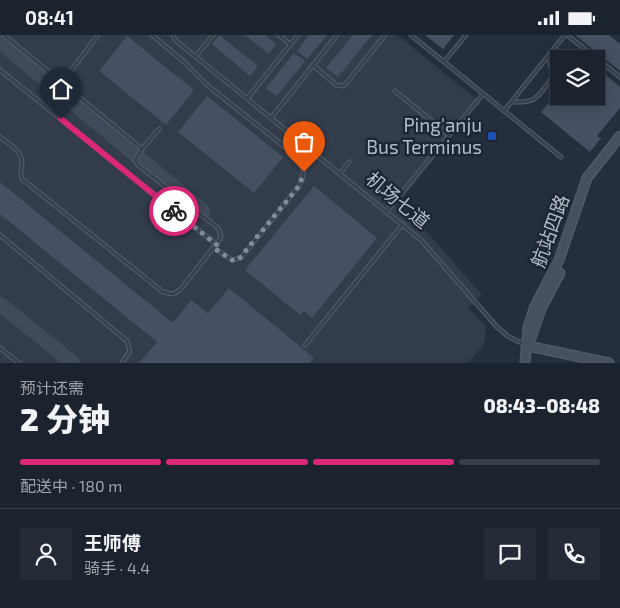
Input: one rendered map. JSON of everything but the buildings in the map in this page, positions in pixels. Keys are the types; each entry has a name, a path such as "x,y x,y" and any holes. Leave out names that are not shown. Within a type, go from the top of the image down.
{"main road":[{"name":"航站四路","path":"528,346 528,327 536,306 563,251 587,178 620,135"},
{"name":"航站四路","path":"525,363 528,346 544,302 571,246 592,181 620,143"},
{"name":"机场七道","path":"528,346 609,363"}],"lane":[{"path":"4,35 142,149"},
{"path":"44,106 98,35"},
{"path":"0,70 232,260 241,258 299,186 303,177 303,167 295,155 207,85 182,60 152,35"},
{"name":"机场七道","path":"173,35 174,38 247,99 403,224 421,240 502,332 528,346"},
{"path":"196,56 213,35"},
{"path":"279,35 290,44"},
{"path":"247,99 298,35"},
{"path":"271,118 337,35"},
{"path":"313,65 336,85 344,86 385,35"},
{"path":"411,35 561,157"},
{"path":"444,62 466,35"},
{"path":"504,111 566,35 620,77"},
{"path":"511,102 528,103 534,100 553,74 548,57"},
{"path":"395,91 449,135"},
{"path":"387,211 483,94"},
{"path":"0,137 22,158 20,174 22,179 163,292 173,294 180,290 216,247 221,235 218,228 138,165 135,160 159,129"},
{"path":"340,173 349,162"},
{"path":"305,345 403,224"},
{"path":"0,235 127,341 130,351 122,363"},
{"path":"0,348 19,363"}],"shaded area":[{"path":"0,35 397,35 480,102 396,206 399,211 421,225 482,295 468,307 486,327 484,344 468,363 0,363"}],"taxiway":[{"path":"0,42 203,211"},
{"path":"0,304 73,363"}],"way so far":[{"path":"174,211 217,245 214,248 235,261 244,255 299,186 304,172"}],"place":[{"name":"Ping'anju Bus Terminus","path":"492,136"}],"route":[{"path":"61,119 174,211"}]}
